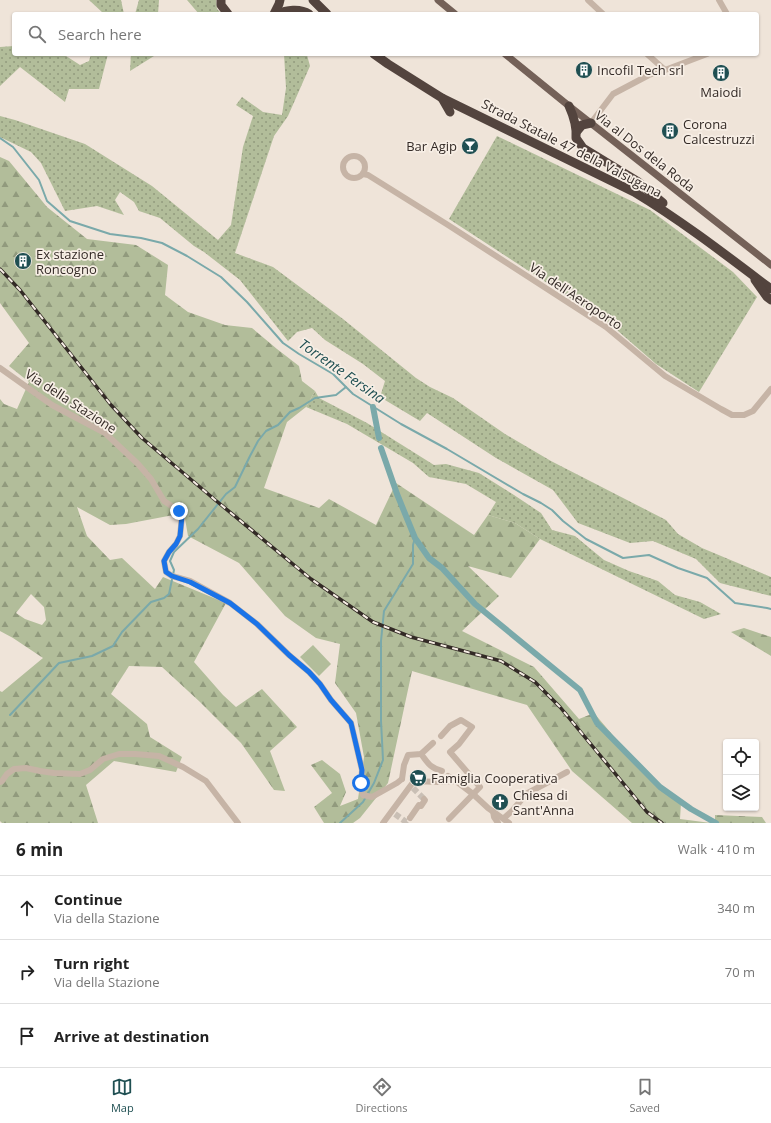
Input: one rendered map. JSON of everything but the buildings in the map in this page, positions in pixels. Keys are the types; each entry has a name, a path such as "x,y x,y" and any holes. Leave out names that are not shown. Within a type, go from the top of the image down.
{"highway":[{"path":"221,0 221,5 226,12"},
{"path":"277,12 280,0"},
{"path":"313,0 325,12"},
{"path":"317,0 329,12"},
{"path":"281,12 293,10 307,12"},
{"name":"Strada Statale 47 della Valsugana","path":"377,56 442,98 634,192 660,207 691,228 771,289"},
{"name":"Strada Statale 47 della Valsugana","path":"383,56 434,88 554,146 663,203 771,283"},
{"path":"442,98 450,112"},
{"path":"569,106 575,120 577,131 576,138 584,148 637,181 663,203"},
{"path":"577,131 582,125 591,123"},
{"path":"490,131 503,127"},
{"path":"750,272 767,297 771,300"}],"main road":[{"path":"438,0 453,12"},
{"name":"Via al Dos dela Roda","path":"507,56 771,265"}],"street":[{"path":"588,0 601,12"},
{"path":"719,0 726,12"},
{"path":"649,56 665,70"},
{"path":"591,123 613,94 648,75 702,56"},
{"name":"Via dell'Aeroporto","path":"363,174 368,175 448,225 606,327 665,376 720,409 732,415 744,415 753,411 771,389"},
{"name":"Via della Stazione","path":"0,368 52,405 105,433 147,474 164,501 179,511 182,516 180,536 164,561 166,572 172,576 190,582 230,603 257,624 320,684 331,700 351,723 362,770 361,783 363,794 372,796 402,779"},
{"path":"440,736 450,726 461,720 472,727 450,752 480,787 449,819"},
{"path":"411,787 402,779 404,765 408,755 420,754 433,742"},
{"path":"0,782 14,769 26,768 54,773 80,774 90,770 103,760 119,754 159,756 183,767 206,781 238,823"},
{"path":"420,754 430,766 434,769 442,771"},
{"path":"504,818 513,810 526,794 567,772"},
{"path":"448,776 509,823"},
{"path":"385,822 394,813 414,781 456,781"},
{"path":"410,818 419,805 421,806 425,800 424,799"},
{"path":"493,811 494,817 498,823"}],"green space":[{"path":"89,0 121,0 124,12 102,12"},
{"path":"139,0 159,0 158,12 136,12"},
{"path":"187,0 216,0 217,9 220,12 197,12"},
{"path":"12,46 12,56 66,56 80,65 89,61 90,56 107,56 99,89 69,89 65,102 20,67 0,86 0,47"},
{"path":"131,56 154,56 130,71"},
{"path":"284,56 307,56 310,66 288,116 274,136 235,253 273,267 343,319 416,378 430,387 453,398 505,434 551,461 666,520 678,534 702,548 771,577 771,596 720,583 696,559 653,541 630,543 578,523 553,490 496,458 427,413 420,421 380,397 385,381 363,364 325,340 312,328 297,332 288,341 240,280 194,246 160,218 139,211 134,202 120,192 115,200 124,215 97,206 65,211 41,163 31,152 0,137 0,116 85,144 152,186 218,240 231,225 243,147 253,116 236,105 242,97 263,112 282,115 286,88"},
{"path":"497,136 650,210 733,272 757,297 699,392 656,364 610,324 449,219"},
{"path":"0,157 9,161 47,207 87,239 136,245 168,265 165,295 188,312 225,325 252,328 299,366 302,381 315,391 306,407 287,422 264,488 319,508 329,499 376,525 396,483 474,535 488,515 515,523 540,539 511,578 468,566 499,596 462,631 534,667 579,719 594,713 656,786 681,803 680,819 711,823 632,823 572,771 527,705 412,671 388,783 360,818 353,823 324,823 314,807 332,793 311,765 322,760 340,774 346,792 340,806 358,799 364,757 356,713 335,683 340,644 316,638 285,616 239,563 188,536 184,513 126,524 110,525 77,507 87,536 110,560 122,558 155,589 163,577 226,603 194,662 223,695 236,707 262,689 297,727 270,751 285,791 274,790 241,743 162,667 129,666 111,694 147,724 150,737 182,757 176,772 114,761 86,785 98,823 2,823 0,821 0,691 2,692 43,658 0,631 0,399 4,404 17,409 29,382 9,366 29,343 0,303","holes":["31,594 44,607 46,620 42,625 25,619 16,613"]},
{"path":"315,391 319,398 367,423 434,465 446,464 479,473 541,513 552,530 575,536 604,560 658,581 675,595 700,602 721,614 704,619 540,539 515,523 488,515 496,502 466,484 429,477 413,463 347,424 306,407"},
{"path":"744,628 771,637 771,656 731,632"},
{"path":"313,645 331,664 319,676 300,657"},
{"path":"715,815 762,817 766,823 715,823"}],"waterway":[{"name":"Torrente Fersina","path":"0,138 13,147 39,180 47,201 70,221 110,234 141,238 162,243 187,256 221,277 247,302 283,343 333,374 353,394 401,424 541,503 552,510 563,521 586,539 623,558 649,555 678,568 707,578 735,603 771,609"},
{"path":"10,715 59,663 92,656 113,646 122,632 151,602 164,598 169,594 174,570 170,561 174,552 198,529 226,494 235,487 258,441 266,431 278,425 290,412 315,398 336,395 346,387"},
{"path":"373,407 379,438"},
{"path":"381,448 397,494 415,538 429,558 442,568 475,604 580,690 597,723 660,787 691,809 716,823"},
{"path":"340,823 363,802 374,783 383,760 381,721 381,641 384,611 413,564 413,545 415,538"}],"tunnel":[{"path":"413,788 424,799"},
{"path":"395,814 406,822 410,818"}],"railway":[{"path":"0,269 20,290 111,405 142,438 214,499 311,579 373,622 411,637 501,661 535,682 560,707 647,812 662,823"}],"place":[{"name":"Incofil Tech srl","path":"584,70"},
{"name":"Maiodi","path":"721,73"},
{"name":"Corona Calcestruzzi","path":"670,131"},
{"name":"Bar Agip","path":"470,146"},
{"name":"Ex stazione Roncogno","path":"23,261"},
{"name":"Famiglia Cooperativa","path":"418,778"},
{"name":"Chiesa di Sant'Anna","path":"500,802"}],"route":[{"path":"179,511 182,516 180,536 164,561 166,572 172,576 190,582 230,603 257,624 309,672 351,723 362,770 361,783"}]}
